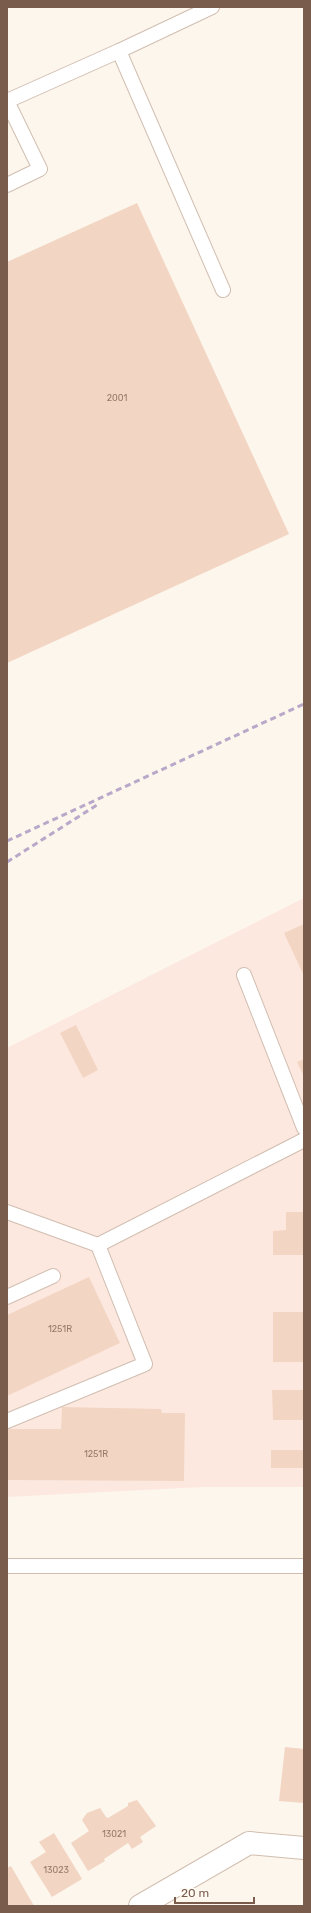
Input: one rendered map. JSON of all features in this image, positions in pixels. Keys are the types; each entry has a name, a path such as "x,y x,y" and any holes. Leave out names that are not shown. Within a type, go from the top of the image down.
{"street":[{"path":"140,1906 249,1843 304,1848"}],"lane":[{"path":"7,185 40,169 7,101 119,51 212,7"},
{"path":"119,51 224,290"},
{"path":"244,975 304,1128"},
{"path":"7,1212 98,1245 304,1140"},
{"path":"7,1420 145,1364 98,1245"},
{"path":"7,1297 53,1276"},
{"path":"7,1566 304,1566"}],"shaded area":[{"path":"304,898 304,1487 202,1487 7,1497 7,1048"}],"building":[{"path":"137,203 289,534 7,663 7,262"},
{"path":"304,924 304,976 284,933"},
{"path":"76,1025 98,1070 83,1078 60,1033"},
{"path":"304,1059 304,1077 297,1062"},
{"path":"286,1212 304,1212 304,1255 273,1255 273,1231 286,1230"},
{"path":"89,1277 120,1343 7,1396 7,1315"},
{"path":"273,1312 304,1312 304,1362 273,1362"},
{"path":"272,1390 304,1390 304,1420 273,1420"},
{"path":"62,1407 161,1409 162,1413 185,1413 184,1481 7,1480 7,1429 61,1429"},
{"path":"271,1450 304,1450 304,1468 271,1468"},
{"path":"285,1747 304,1749 304,1803 279,1801"},
{"path":"137,1800 156,1826 140,1837 143,1842 132,1849 128,1843 104,1859 105,1861 88,1871 71,1843 89,1831 82,1820 87,1813 100,1808 108,1818 128,1806 128,1803"},
{"path":"54,1833 82,1879 52,1897 30,1862 46,1852 39,1842"},
{"path":"11,1866 34,1906 7,1906 7,1868"}],"railway":[{"path":"7,841 304,704"},
{"path":"7,862 97,805"}]}
